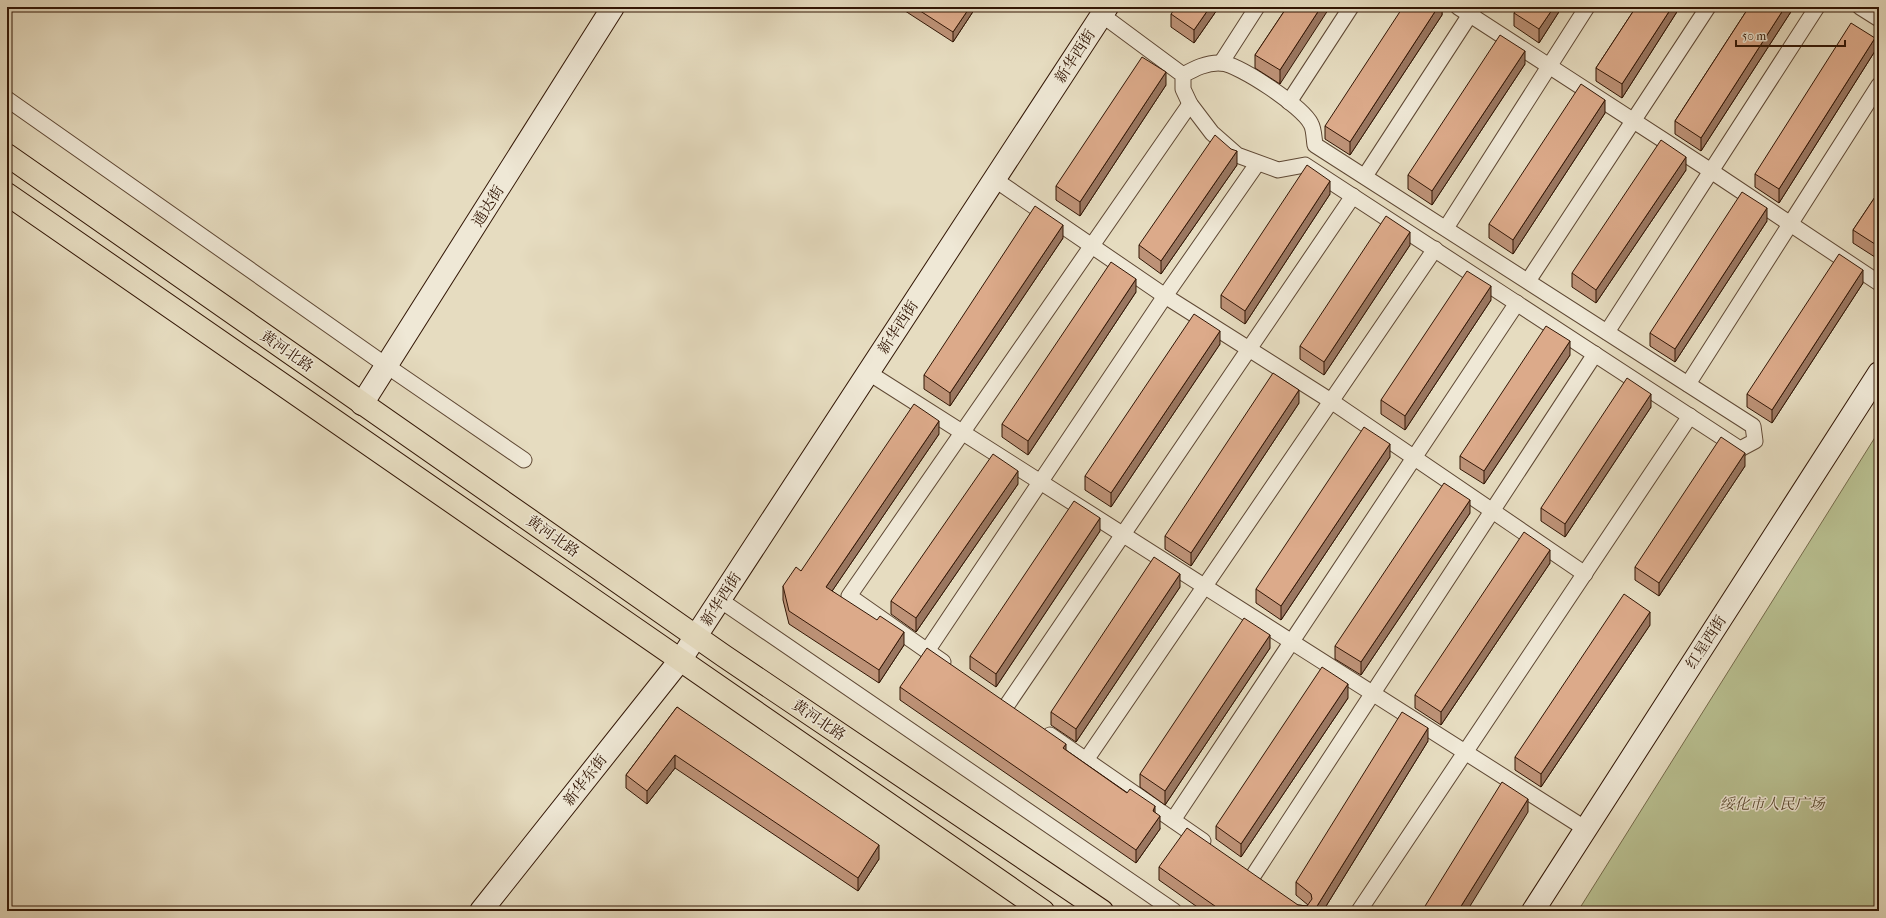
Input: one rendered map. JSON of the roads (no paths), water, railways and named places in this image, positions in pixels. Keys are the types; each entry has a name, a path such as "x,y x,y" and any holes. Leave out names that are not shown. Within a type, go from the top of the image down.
{"main road":[{"name":"通达街","path":"362,404 613,7"},
{"name":"新华西街","path":"689,648 1104,11"},
{"name":"黄河北路","path":"7,155 362,404 1043,911"},
{"name":"黄河北路","path":"7,194 689,648 1102,911"},
{"name":"红星西街","path":"1533,911 1879,373"},
{"name":"新华东街","path":"481,911 689,648"}],"street":[{"path":"1221,63 1257,7"},
{"path":"1289,102 1351,7"},
{"path":"1446,228 1587,7"},
{"path":"1528,281 1708,7"},
{"path":"1607,332 1817,7"},
{"path":"1860,7 1879,19"},
{"path":"1365,176 1468,10 1549,67 1711,171 1879,283"},
{"path":"1104,11 1183,75"},
{"path":"1221,63 1248,74 1299,109 1312,124 1315,145 1753,426 1755,441 1740,449 1305,165 1278,170 1257,164 1237,155 1212,133 1190,104 1183,89 1183,75 1200,66 1221,63"},
{"path":"1688,384 1879,85"},
{"path":"7,99 387,366 524,460"},
{"path":"958,672 849,596 1190,104"},
{"path":"927,651 1165,296 1257,164"},
{"path":"994,179 1165,296 1331,401 1585,574"},
{"path":"995,697 1013,710 1123,534 1353,196"},
{"path":"1086,760 1435,249"},
{"path":"1173,820 1517,303"},
{"path":"1266,885 1247,872 1372,694 1491,510 1595,354"},
{"path":"869,373 1586,829"},
{"path":"1358,911 1690,416"},
{"path":"720,600 1174,911"},
{"path":"1038,727 1216,850"}],"park label":[{"name":"绥化市人民广场","path":"1772,804"}]}
